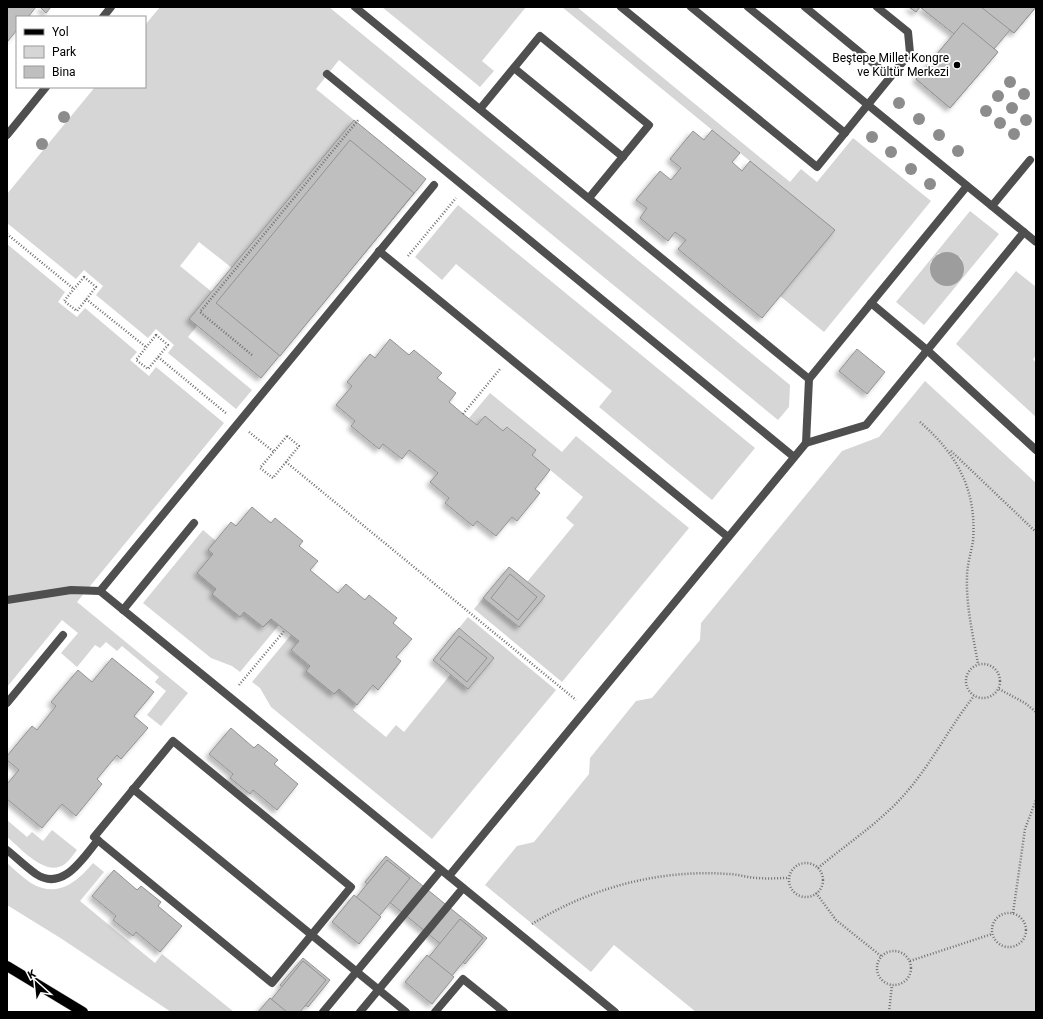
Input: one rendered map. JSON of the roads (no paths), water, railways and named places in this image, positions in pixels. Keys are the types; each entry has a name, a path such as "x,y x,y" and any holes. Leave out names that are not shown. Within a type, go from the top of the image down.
{"main road":[{"path":"7,966 83,1012"}],"street":[{"path":"104,16 111,7"},
{"path":"355,7 809,379"},
{"path":"621,7 816,167 910,53 908,32 877,7"},
{"path":"692,7 845,133"},
{"path":"748,7 1036,242"},
{"path":"805,7 890,77"},
{"path":"480,109 540,36 649,125 589,198"},
{"path":"514,68 623,157"},
{"path":"328,74 794,457"},
{"path":"7,135 45,88"},
{"path":"992,206 1030,160"},
{"path":"100,591 434,185"},
{"path":"806,443 809,379 967,186"},
{"path":"449,876 806,443 866,425 1024,232"},
{"path":"379,251 728,537"},
{"path":"871,304 928,350 1036,450"},
{"path":"123,610 194,523"},
{"path":"7,600 71,590 100,591 614,1012"},
{"path":"7,703 63,635"},
{"path":"173,741 351,887 272,983 94,837 133,789 173,741"},
{"path":"133,789 406,1012"},
{"path":"7,850 37,875 55,878 64,876 73,871 98,840"},
{"path":"323,1012 440,870"},
{"path":"360,1012 462,888"},
{"path":"436,1012 463,979 504,1012"}],"place":[{"name":"Beştepe Millet Kongre ve Kültür Merkezi","path":"957,65"}]}
